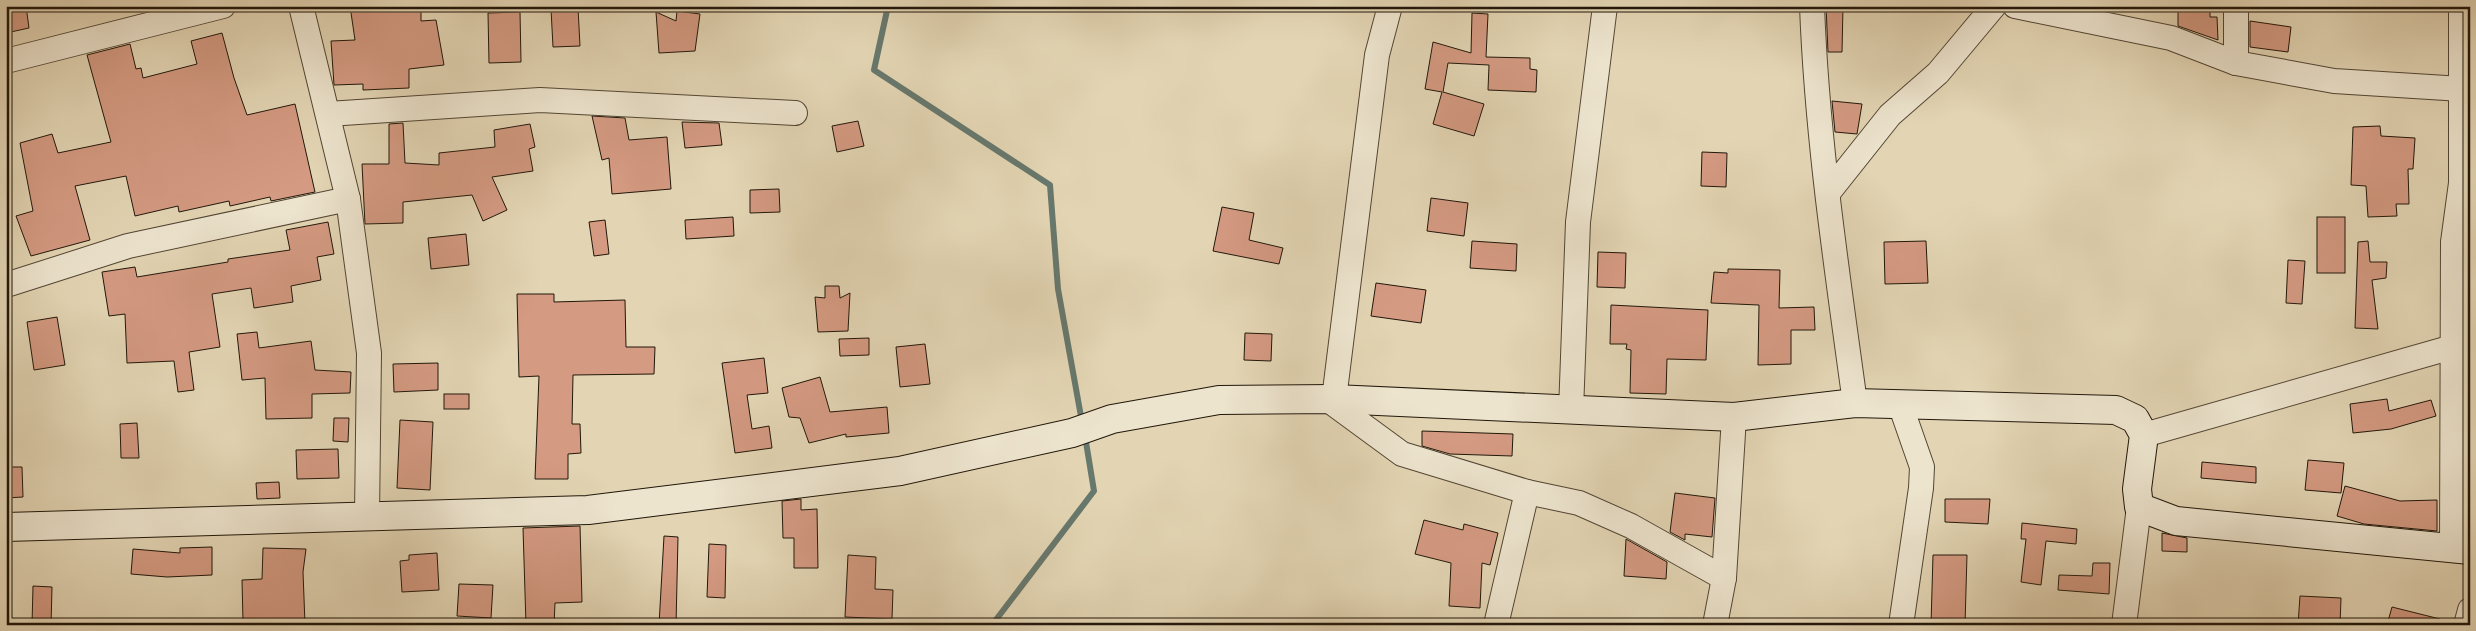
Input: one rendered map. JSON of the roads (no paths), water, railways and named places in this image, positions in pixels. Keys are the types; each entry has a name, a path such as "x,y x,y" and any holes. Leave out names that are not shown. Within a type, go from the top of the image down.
{"street":[{"path":"6,61 223,6"},
{"path":"301,6 348,199 369,353 367,516"},
{"path":"1331,399 1377,55 1390,6"},
{"path":"1571,411 1578,222 1605,6"},
{"path":"1812,6 1814,63 1828,193 1855,403"},
{"path":"1828,193 1890,115 1938,73 1994,6"},
{"path":"2015,6 2073,12 2172,38 2236,63 2334,80 2462,89"},
{"path":"2236,6 2236,63"},
{"path":"2139,507 2176,521 2461,548 2461,344 2453,242 2461,183 2462,89 2466,35 2461,6"},
{"path":"328,114 540,100 795,113"},
{"path":"6,285 128,246 348,199"},
{"path":"2144,435 2461,344"},
{"path":"1331,399 1402,454 1527,492 1579,503 1631,526 1724,578"},
{"path":"6,527 588,510 900,471 1072,433 1112,419 1218,400 1331,399 1734,417 1855,403 2116,410 2135,419 2144,435 2137,489 2139,507 2124,625"},
{"path":"1900,404 1922,467 1921,488 1901,625"},
{"path":"1715,625 1724,578 1734,417"},
{"path":"1496,625 1527,492"},
{"path":"2466,625 2470,610"}],"waterway":[{"path":"888,6 874,70 1050,185 1058,289 1082,422"},
{"path":"992,625 1094,491 1085,436"}]}
